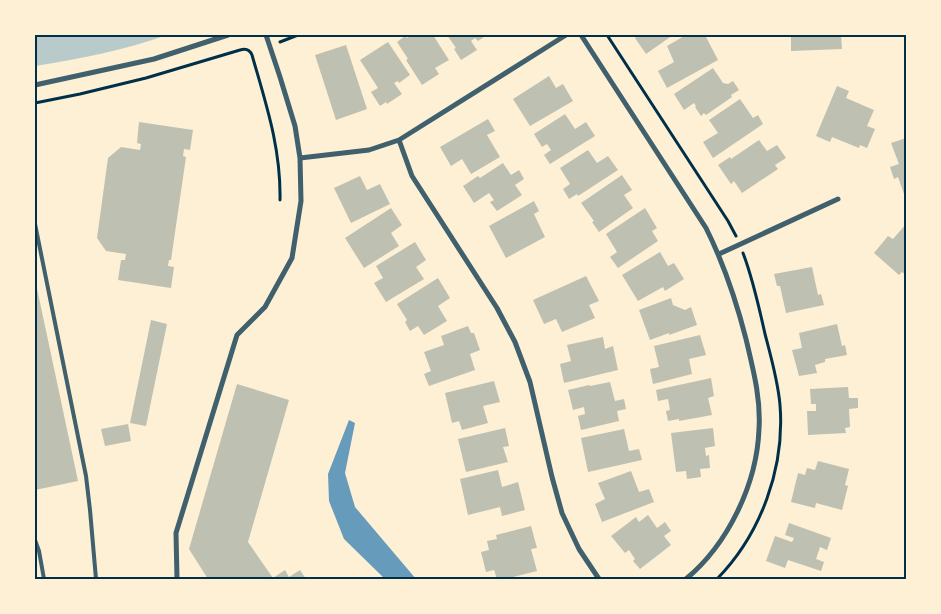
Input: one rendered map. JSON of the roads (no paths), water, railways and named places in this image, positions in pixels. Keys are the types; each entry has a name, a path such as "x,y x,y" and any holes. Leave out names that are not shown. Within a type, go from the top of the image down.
{"street":[{"path":"35,85 154,59 228,35"},
{"path":"177,579 176,533 237,335 264,307 292,258 301,200 300,158 295,126 266,35"},
{"path":"300,158 369,150 399,140 566,35"},
{"path":"581,35 706,228 719,254 737,304 759,396 759,430 755,460 747,491 730,526 710,556 686,579"},
{"path":"399,140 412,176 497,308 515,342 530,382 562,513 580,549 599,579"},
{"path":"719,254 838,199"}],"lane":[{"path":"35,224 86,476 96,579"},
{"path":"35,540 44,579"}],"water":[{"path":"349,420 355,423 345,473 355,507 416,579 385,579 344,539 329,501 328,474"}]}
